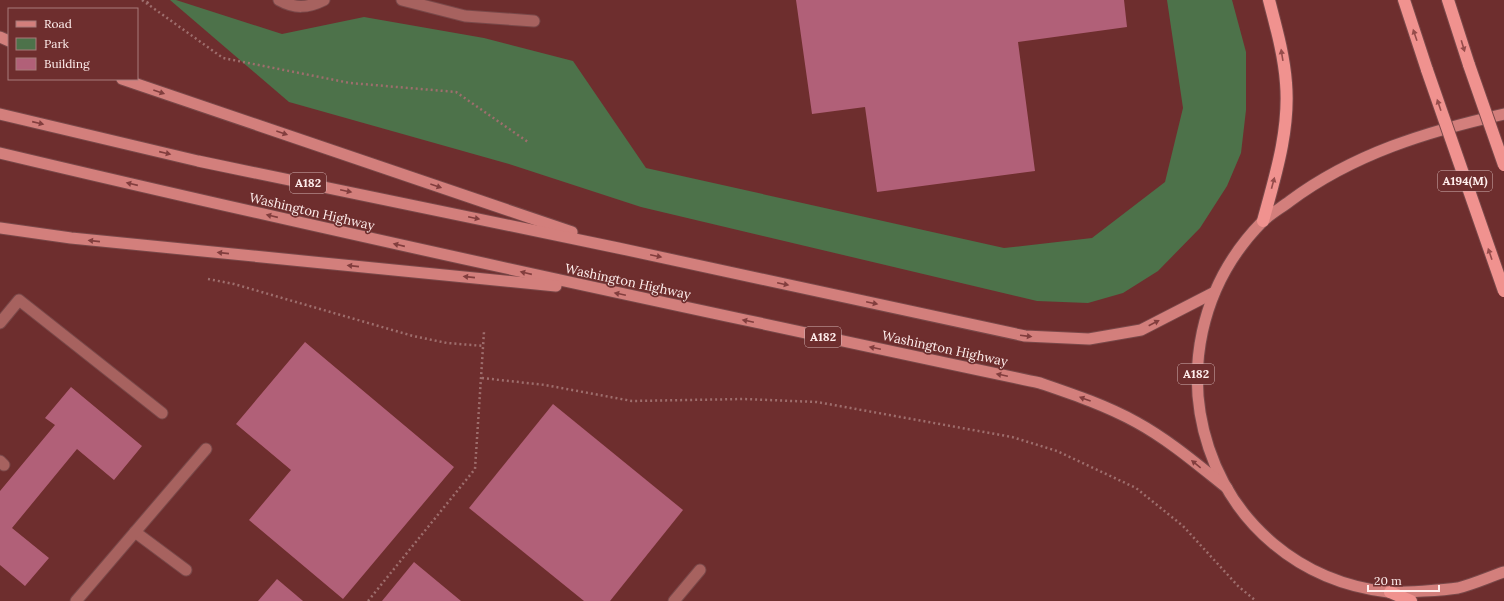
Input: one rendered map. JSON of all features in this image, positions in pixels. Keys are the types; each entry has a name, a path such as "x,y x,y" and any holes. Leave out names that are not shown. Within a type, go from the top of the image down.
{"highway":[{"path":"1263,221 1278,164 1286,119 1286,84 1281,48 1269,0"},
{"name":"A194(M)","path":"1404,0 1504,291"},
{"name":"A194(M)","path":"1448,0 1504,165"},
{"path":"1390,592 1411,601"}],"main road":[{"path":"125,80 618,248"},
{"name":"Washington Highway","path":"0,114 198,160 618,248 1025,336 1089,339 1141,330 1213,293"},
{"name":"A182","path":"1504,114 1448,127 1380,150 1315,182 1263,221 1234,255 1213,293 1201,332 1196,372 1199,413 1209,452 1226,488 1250,521 1280,548 1313,569 1350,584 1390,592 1458,588 1504,572"},
{"name":"Washington Highway","path":"0,153 188,198 605,291 1040,383 1098,403 1136,422 1178,449 1226,488"},
{"path":"0,228 71,238 605,291"}],"street":[{"path":"280,0 287,5 302,7 310,6 324,0"},
{"path":"402,0 466,16 534,21"},
{"path":"0,323 19,300 162,414"},
{"path":"76,601 206,449"},
{"path":"134,532 186,570"},
{"path":"674,601 700,570"}],"path":[{"path":"142,0 223,58 350,83 456,92 528,142"},
{"path":"147,3 150,0"},
{"path":"208,279 234,284 413,336 447,343 484,346"},
{"path":"368,601 475,469 484,332"},
{"path":"482,378 545,385 632,401 744,399 817,402 1012,437 1057,451 1136,488 1184,526 1238,586 1256,601"}],"green space":[{"path":"170,0 176,0 282,34 364,17 484,38 573,61 646,168 1004,248 1092,238 1165,182 1183,108 1167,0 1232,0 1246,52 1246,110 1241,153 1227,186 1200,228 1158,271 1123,293 1088,303 1037,301 641,207 509,164 289,102"}],"building":[{"path":"796,0 1124,0 1127,27 1018,42 1035,171 877,192 865,107 812,114"},
{"path":"305,342 454,467 343,599 249,520 291,470 236,424"},
{"path":"71,387 142,446 114,480 77,449 12,528 49,558 25,586 0,565 0,491 55,425 45,418"},
{"path":"553,404 683,510 610,601 584,601 469,508"},
{"path":"414,562 461,601 382,601"},
{"path":"277,579 303,601 258,601"}]}
